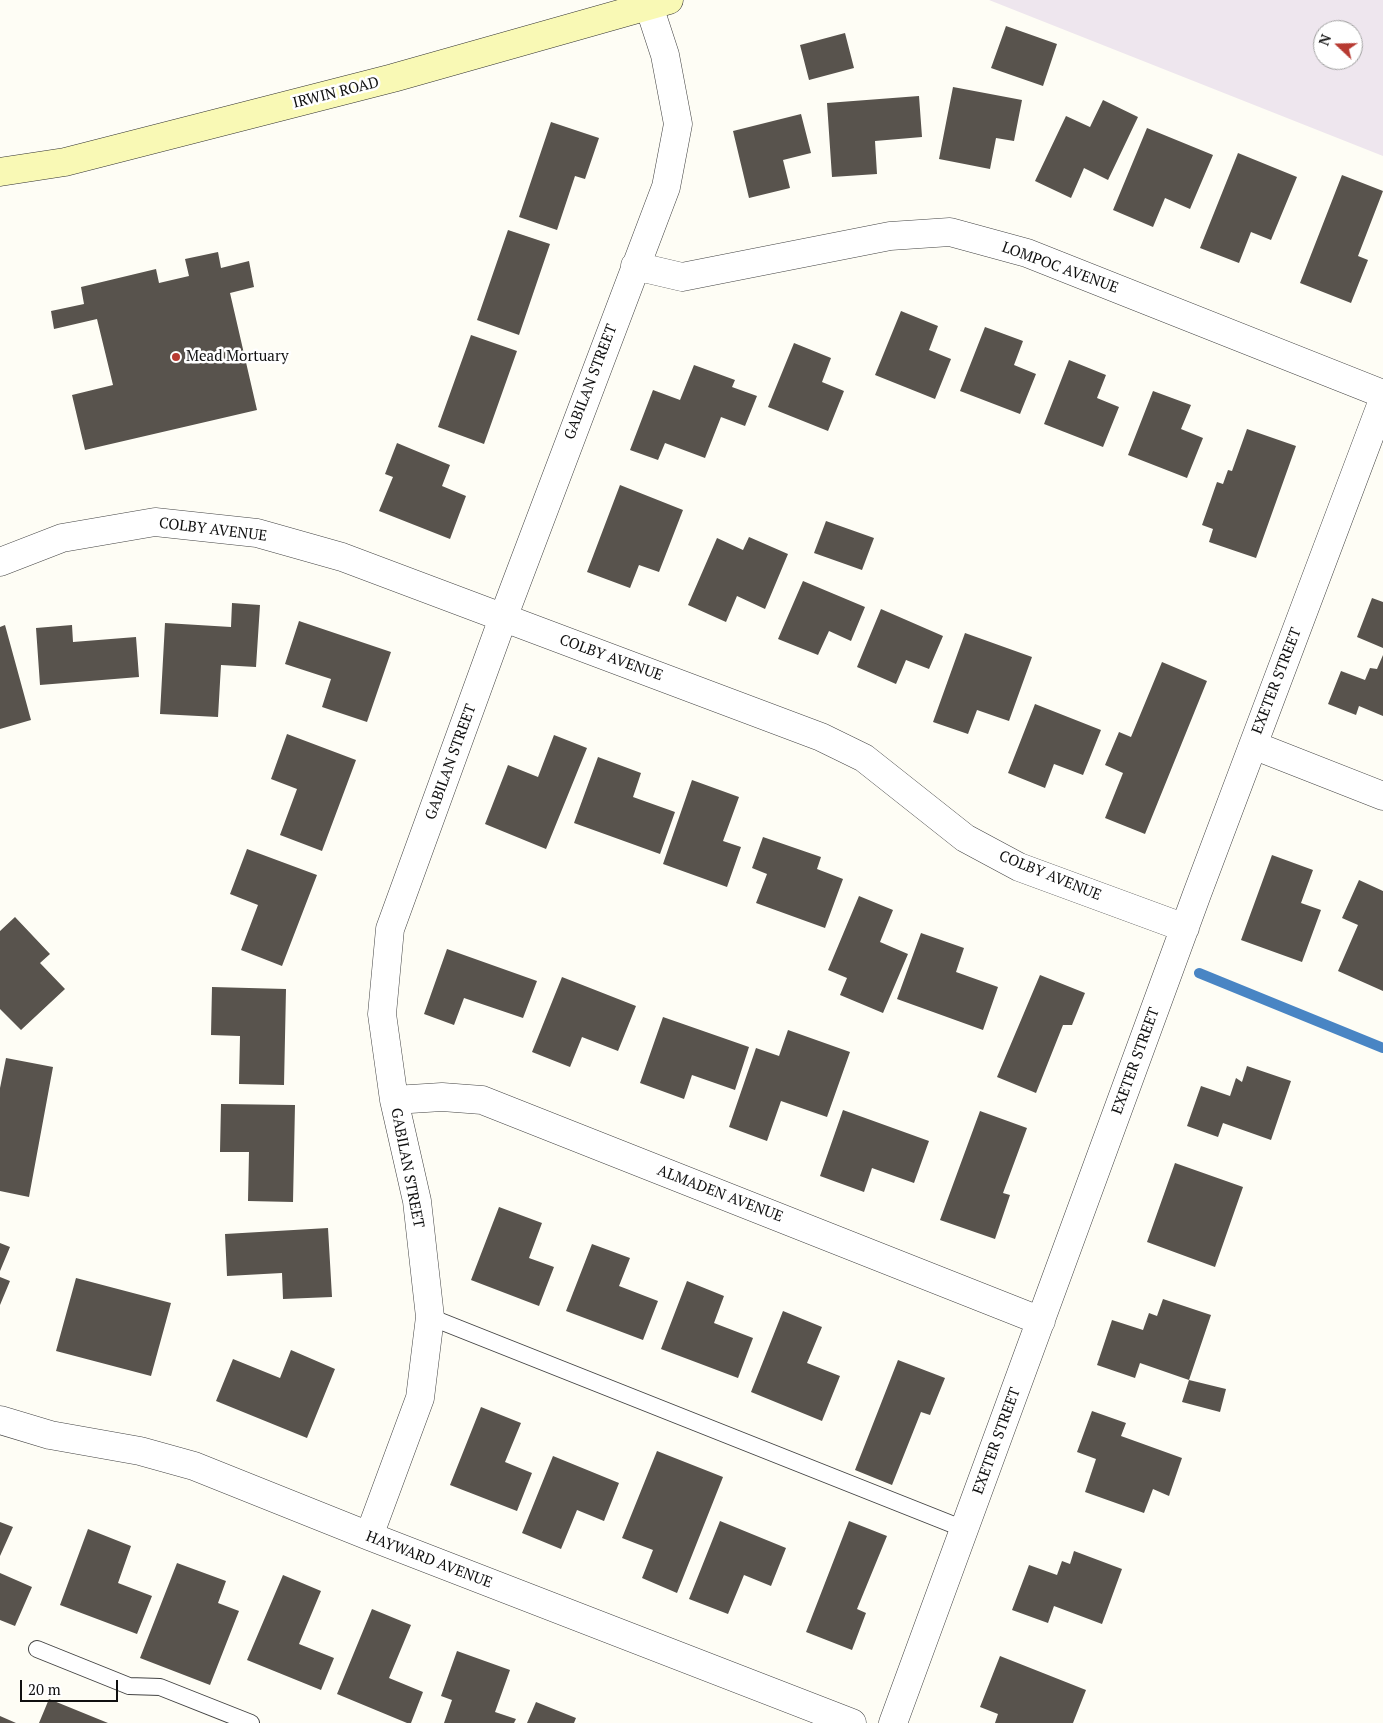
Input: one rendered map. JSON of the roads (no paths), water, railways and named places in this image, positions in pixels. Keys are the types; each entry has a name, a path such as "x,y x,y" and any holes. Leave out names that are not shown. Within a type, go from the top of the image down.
{"street":[{"name":"IRWIN ROAD","path":"0,172 65,162 393,78 659,3"},
{"name":"GABILAN STREET","path":"369,1536 420,1398 430,1317 417,1201 394,1100 382,1014 390,929 503,618 666,187 678,124 665,55 659,3"},
{"name":"LOMPOC AVENUE","path":"635,266 682,277 890,236 950,232 1027,253 1383,394"},
{"name":"EXETER STREET","path":"893,1723 1185,928 1383,400"},
{"name":"COLBY AVENUE","path":"0,562 62,538 155,522 257,533 348,559 821,736 864,758 965,838 1019,867 1185,928"},
{"path":"1253,745 1383,796"},
{"name":"ALMADEN AVENUE","path":"394,1100 442,1097 482,1100 1041,1321"},
{"name":"HAYWARD AVENUE","path":"0,1420 50,1435 140,1451 194,1466 369,1536 852,1723"}],"lane":[{"path":"430,1317 964,1529"},
{"path":"37,1649 130,1686 160,1687 251,1723"}],"waterway":[{"path":"1199,973 1383,1048"}],"place":[{"name":"Mead Mortuary","path":"176,357"}]}
